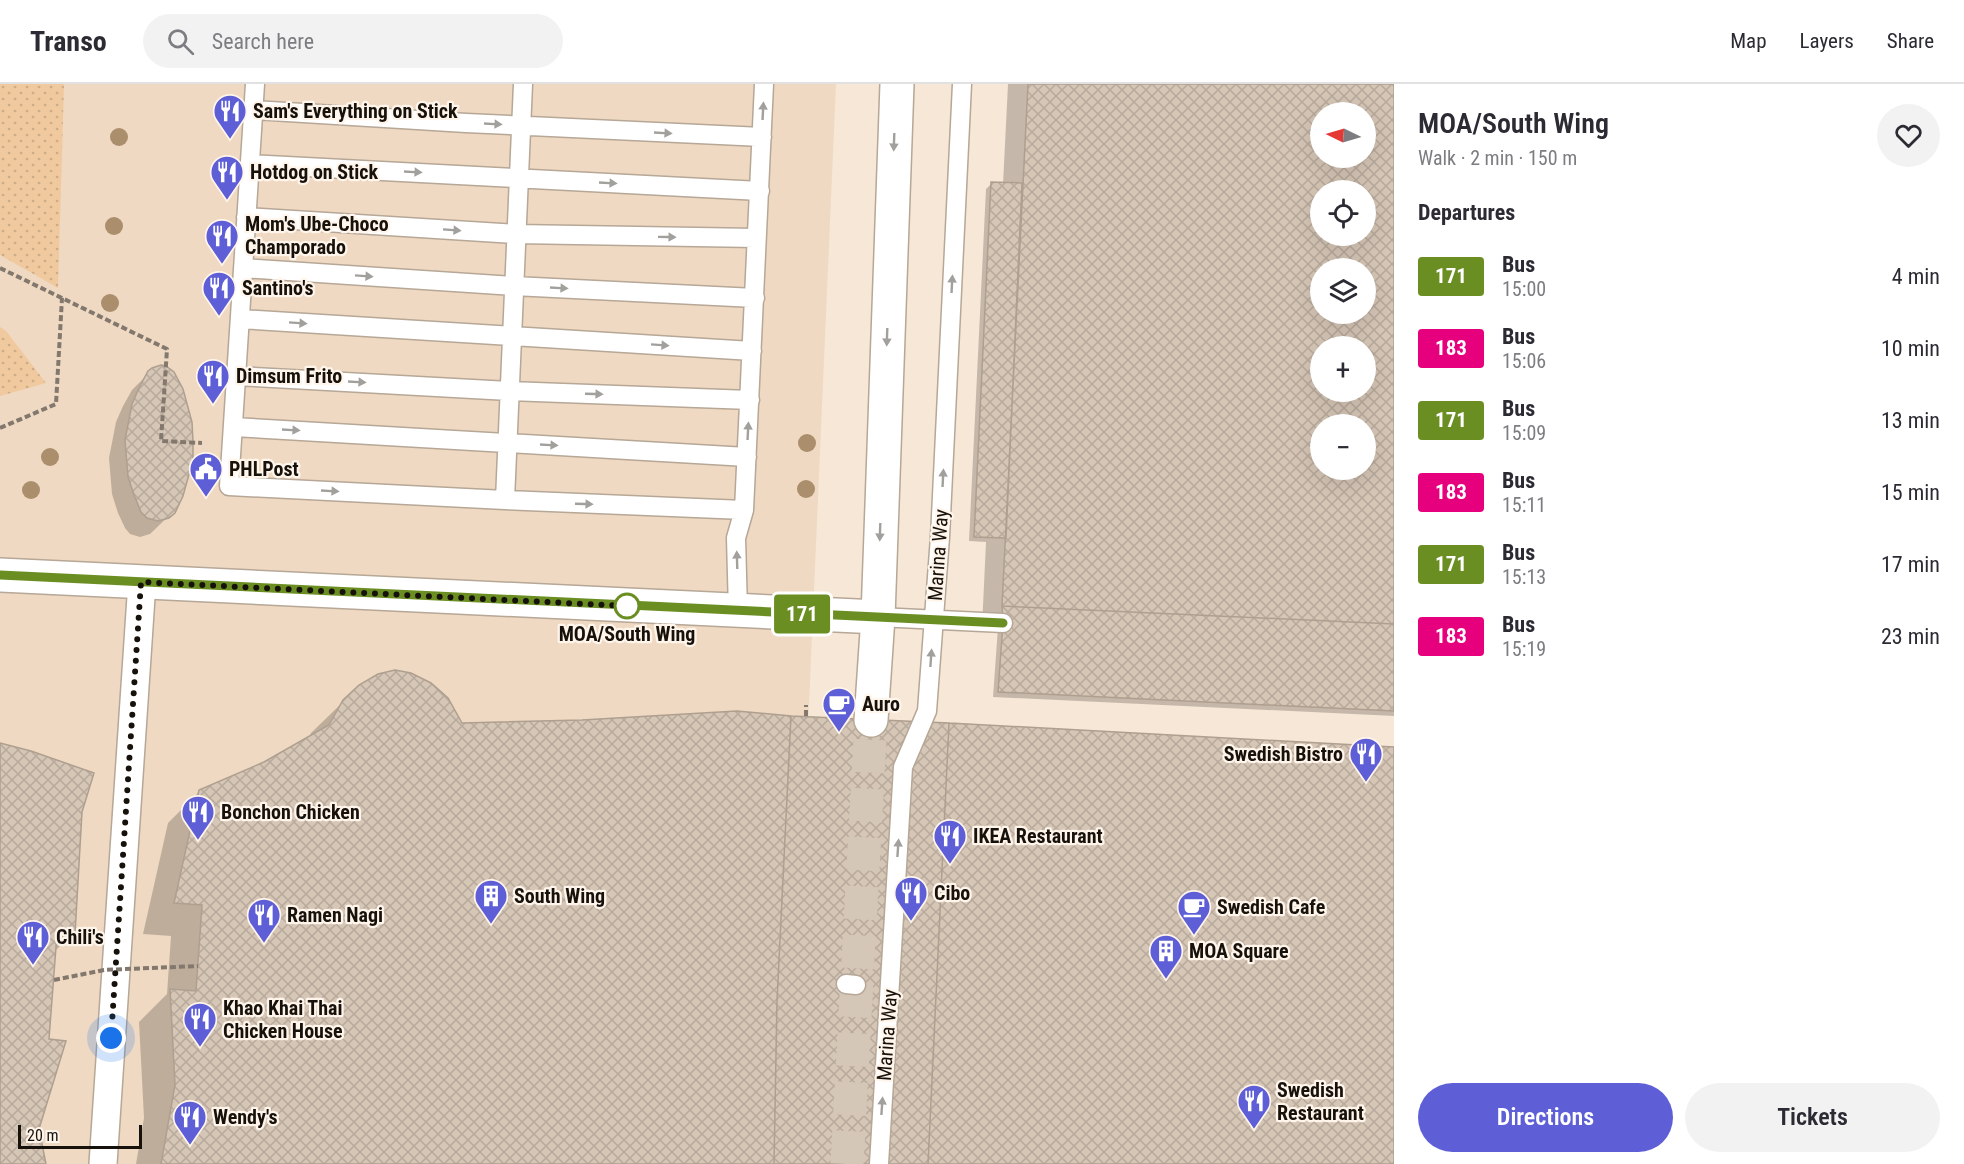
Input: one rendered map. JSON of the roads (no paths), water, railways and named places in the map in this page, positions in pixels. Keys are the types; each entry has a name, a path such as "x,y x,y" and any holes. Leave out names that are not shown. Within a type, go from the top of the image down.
{"street":[{"path":"871,720 878,618 897,84"},
{"path":"0,575 878,618"},
{"path":"103,1164 141,582"}],"lane":[{"path":"255,84 229,486 744,510"},
{"path":"505,500 523,84"},
{"path":"738,611 736,538 744,510 764,84"},
{"name":"Marina Way","path":"879,1164 903,767 927,711 934,620 962,84"},
{"path":"253,110 762,137"},
{"path":"250,164 760,191"},
{"path":"246,217 516,234 756,238"},
{"path":"243,268 514,286 754,298"},
{"path":"240,319 752,351"},
{"path":"236,376 509,391 750,400"},
{"path":"233,427 747,457"},
{"path":"878,618 1003,623"}],"tunnel":[{"path":"847,1164 871,720"}],"place":[{"name":"Sam's Everything on Stick","path":"230,140"},
{"name":"Hotdog on Stick","path":"227,201"},
{"name":"Mom's Ube-Choco Champorado","path":"222,265"},
{"name":"Santino's","path":"219,317"},
{"name":"Dimsum Frito","path":"213,405"},
{"name":"PHLPost","path":"206,498"},
{"name":"MOA/South Wing","path":"627,606"},
{"name":"Auro","path":"839,733"},
{"name":"Swedish Bistro","path":"1366,783"},
{"name":"Bonchon Chicken","path":"198,841"},
{"name":"IKEA Restaurant","path":"950,865"},
{"name":"Cibo","path":"911,922"},
{"name":"South Wing","path":"491,925"},
{"name":"Swedish Cafe","path":"1194,936"},
{"name":"Ramen Nagi","path":"264,944"},
{"name":"Chili's","path":"33,966"},
{"name":"MOA Square","path":"1166,980"},
{"name":"Khao Khai Thai Chicken House","path":"200,1048"},
{"name":"Swedish Restaurant","path":"1254,1130"},
{"name":"Wendy's","path":"190,1146"}]}
